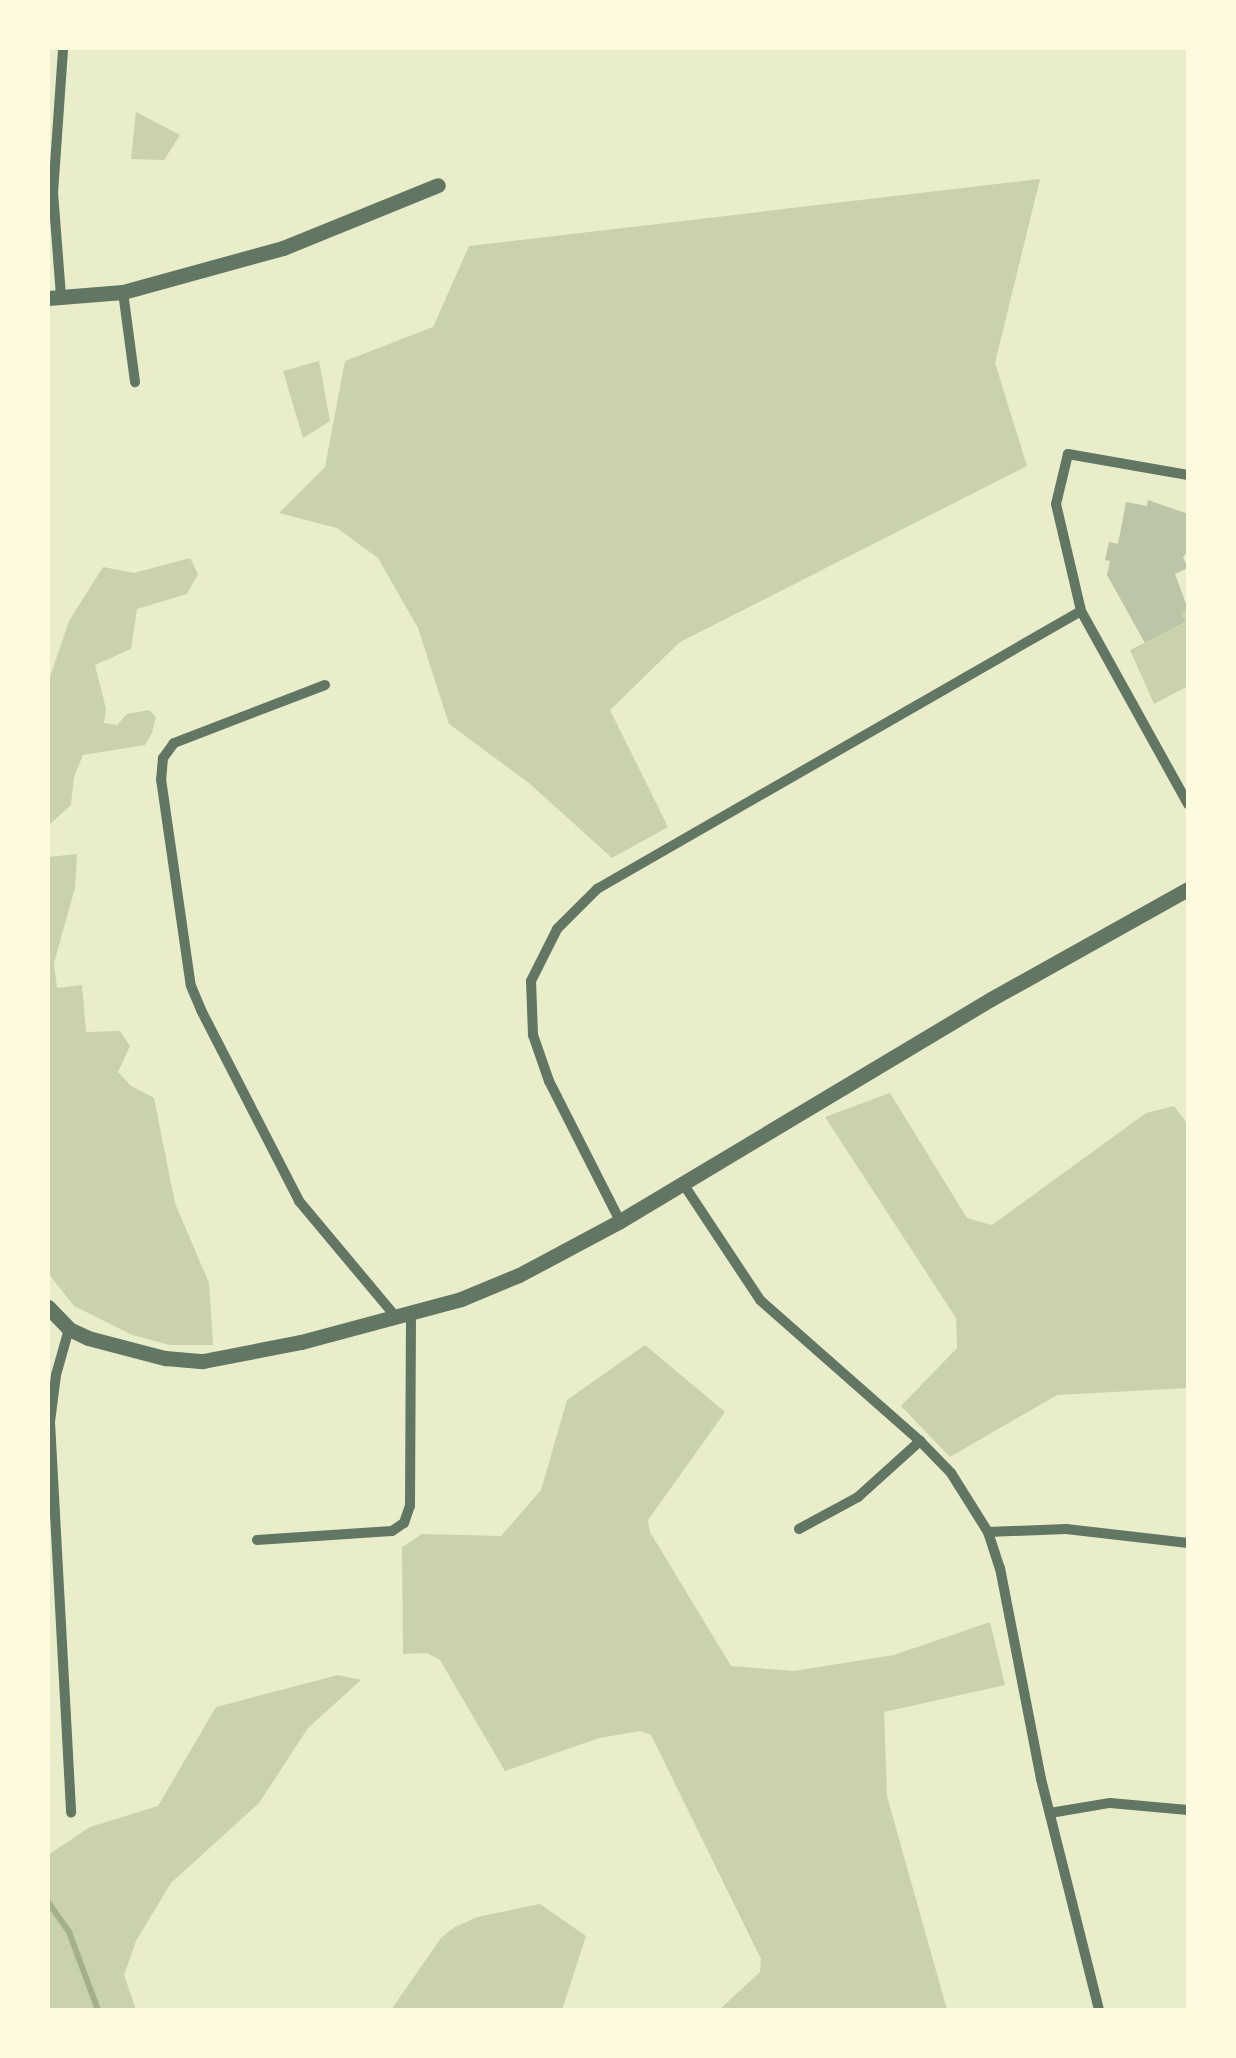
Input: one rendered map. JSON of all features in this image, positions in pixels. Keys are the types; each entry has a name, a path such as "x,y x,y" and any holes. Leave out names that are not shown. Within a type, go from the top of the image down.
{"street":[{"path":"63,49 54,193 54,297 124,292 283,248 438,185"},
{"path":"124,292 136,382"},
{"path":"1188,475 1068,454 1056,504 1082,611 1188,804"},
{"path":"620,1220 549,1081 533,1035 531,982 556,929 597,889 1082,611"},
{"path":"256,1540 392,1530 404,1523 410,1506 404,1316 299,1201 200,1010 191,986 160,779 164,758 174,743 325,685"},
{"path":"48,1307 69,1329 137,1352 204,1361 404,1316 519,1275 1188,889"},
{"path":"682,1182 741,1277 772,1314 920,1441 951,1473 988,1532 1000,1568 1050,1813 1099,2010"},
{"path":"69,1329 56,1375 50,1422 71,1812"},
{"path":"800,1529 858,1497 920,1441"},
{"path":"988,1532 1066,1529 1188,1544"},
{"path":"1050,1813 1110,1803 1188,1810"}],"green space":[{"path":"136,112 180,135 164,160 131,159"},
{"path":"1040,179 995,363 1027,466 680,642 610,710 668,827 612,858 529,783 449,724 418,628 378,558 337,528 279,513 325,467 345,361 433,327 469,246"},
{"path":"319,361 330,421 303,438 283,371"},
{"path":"190,558 198,574 187,594 137,609 131,649 95,665 106,709 104,723 117,725 127,714 149,710 156,717 152,733 145,745 83,755 74,777 71,805 48,826 48,683 69,621 103,567 134,573"},
{"path":"1188,609 1188,686 1154,704 1130,650 1185,623 1181,613"},
{"path":"77,854 75,888 54,963 57,988 82,985 86,1032 120,1031 130,1046 118,1072 131,1086 154,1098 175,1203 209,1283 213,1345 170,1345 132,1335 74,1306 48,1273 48,857"},
{"path":"890,1093 967,1218 992,1225 1146,1113 1174,1106 1188,1125 1188,1388 1057,1395 950,1457 901,1406 957,1348 956,1318 825,1117"},
{"path":"645,1345 725,1412 648,1520 650,1532 731,1666 794,1671 894,1655 990,1622 1005,1685 884,1712 887,1796 947,2010 719,2010 760,1972 761,1959 651,1735 640,1731 599,1738 505,1771 440,1660 427,1653 403,1654 402,1547 422,1534 501,1536 541,1490 567,1400"},
{"path":"338,1675 361,1680 308,1728 259,1803 171,1883 136,1941 124,1975 136,2010 48,2010 48,1855 90,1827 158,1806 216,1707"},
{"path":"540,1904 586,1936 562,2010 391,2010 441,1938 453,1928 477,1917"}],"building":[{"path":"1148,500 1188,514 1188,552 1183,557 1188,568 1175,574 1188,609 1181,613 1186,622 1145,643 1107,575 1110,561 1105,560 1109,542 1118,544 1126,502 1147,506"}],"waterway":[{"path":"48,1902 69,1932 98,2010"}]}
